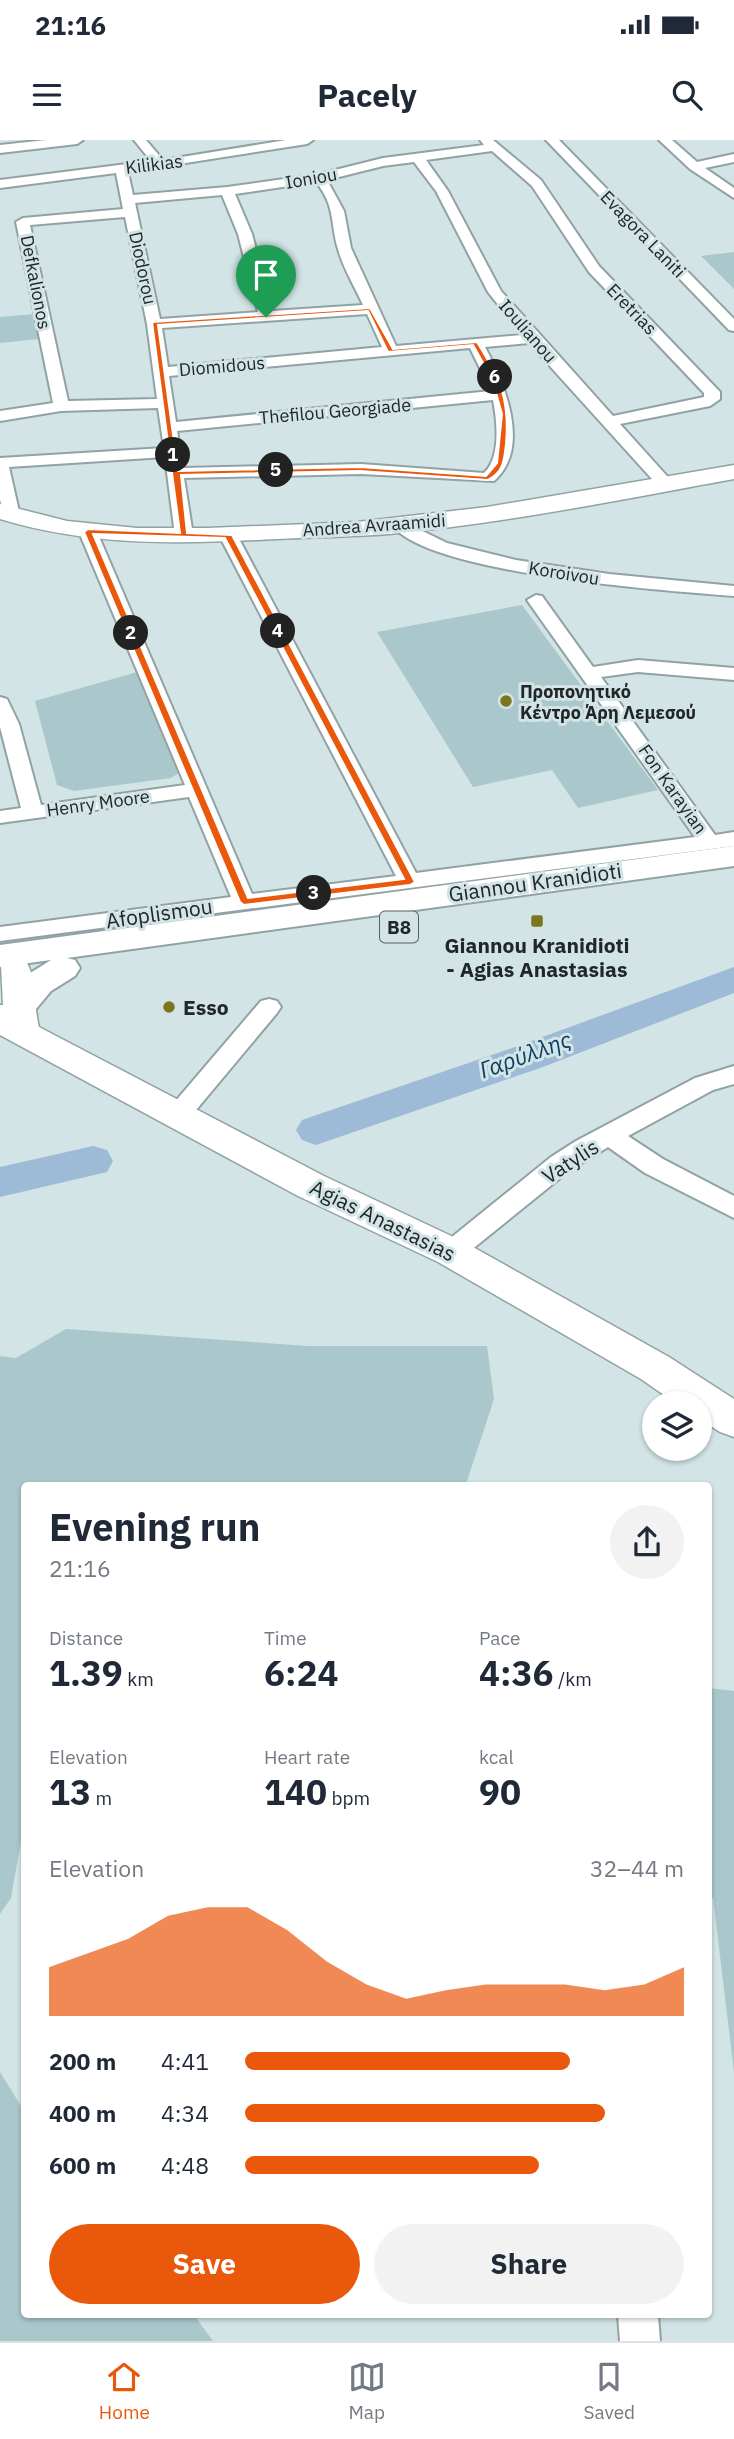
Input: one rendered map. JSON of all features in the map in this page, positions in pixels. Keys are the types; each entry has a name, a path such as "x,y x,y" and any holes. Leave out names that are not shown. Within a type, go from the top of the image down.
{"main road":[{"name":"Giannou Kranidioti","path":"6,988 722,849"},
{"name":"Giannou Kranidioti","path":"6,988 40,984 63,968 423,924 734,882"}],"street":[{"path":"0,149 77,140"},
{"path":"140,140 160,164"},
{"path":"230,140 240,152"},
{"name":"Kilikias","path":"0,184 160,164 307,140"},
{"name":"Evagora Laniti","path":"554,140 734,327"},
{"name":"Evagora Laniti","path":"571,140 632,202"},
{"path":"665,140 694,166 734,194"},
{"name":"Ioniou","path":"128,206 319,178 383,162 490,144"},
{"name":"Eretrias","path":"490,144 537,183 603,279 712,392 712,399 705,403 611,421"},
{"name":"Ioulianou","path":"417,158 442,191 486,279 533,338 667,485"},
{"path":"694,166 734,158"},
{"name":"Diodorou","path":"121,169 163,372 184,535"},
{"path":"319,178 328,187 344,229 344,247 391,351"},
{"path":"227,191 245,234 266,317"},
{"name":"Defkalionos","path":"61,406 18,223 128,206"},
{"path":"154,324 370,309"},
{"name":"Diomidous","path":"163,372 533,338"},
{"path":"177,473 360,469 488,478 500,463 505,414 495,379 475,343"},
{"name":"Thefilou Georgiade","path":"170,427 500,395"},
{"path":"0,416 61,406 165,403"},
{"path":"6,514 0,464 173,452"},
{"name":"Andrea Avraamidi","path":"6,514 32,522 88,532 184,535 402,526 491,515 734,472"},
{"name":"Koroivou","path":"402,526 413,536 444,548 530,569 610,580 734,591"},
{"path":"88,532 244,902"},
{"path":"228,535 410,882"},
{"name":"Fon Karayian","path":"536,600 722,849"},
{"path":"590,673 638,666 734,674"},
{"path":"0,704 32,811"},
{"name":"Henry Moore","path":"0,817 196,790"},
{"name":"Afoplismou","path":"6,988 244,902 722,849 734,839"},
{"name":"Agias Anastasias","path":"6,988 177,1116 311,1186 451,1252 655,1368 734,1420"},
{"path":"177,1116 269,1007"},
{"path":"610,1136 694,1089 734,1075"},
{"name":"Vatylis","path":"451,1252 561,1164 610,1136 654,1166 734,1208"},
{"path":"638,2318 640,2341"}],"shaded area":[{"path":"734,252 734,289 701,256"},
{"path":"34,314 39,339 0,343 0,317"},
{"name":"Προπονητικό Κέντρο Άρη Λεμεσού","path":"522,605 658,790 578,808 552,770 473,787 377,632"},
{"path":"141,671 185,769 171,778 74,791 57,785 35,701"},
{"path":"66,1329 308,1346 487,1346 494,1399 466,1482 21,1482 21,1841 11,1898 0,1914 0,1356 16,1358"},
{"path":"712,1688 734,1691 734,2072 713,1898"},
{"path":"0,2072 21,2106 21,2318 196,2318 213,2341 0,2341"}],"waterway":[{"name":"Γαρύλλης","path":"316,1130 529,1057 734,979"},
{"name":"Γαρύλλης","path":"0,1182 93,1161"}],"place":[{"name":"Προπονητικό Κέντρο Άρη Λεμεσού","path":"506,701"},
{"name":"Giannou Kranidioti - Agias Anastasias","path":"537,921"},
{"name":"Esso","path":"169,1007"}],"route":[{"path":"266,317 154,324 163,372 184,535 88,532 244,902 410,882 228,535 184,535 177,473 360,469 472,479 488,478 500,463 505,414 495,379 475,343 391,351 370,309 266,317"}]}
